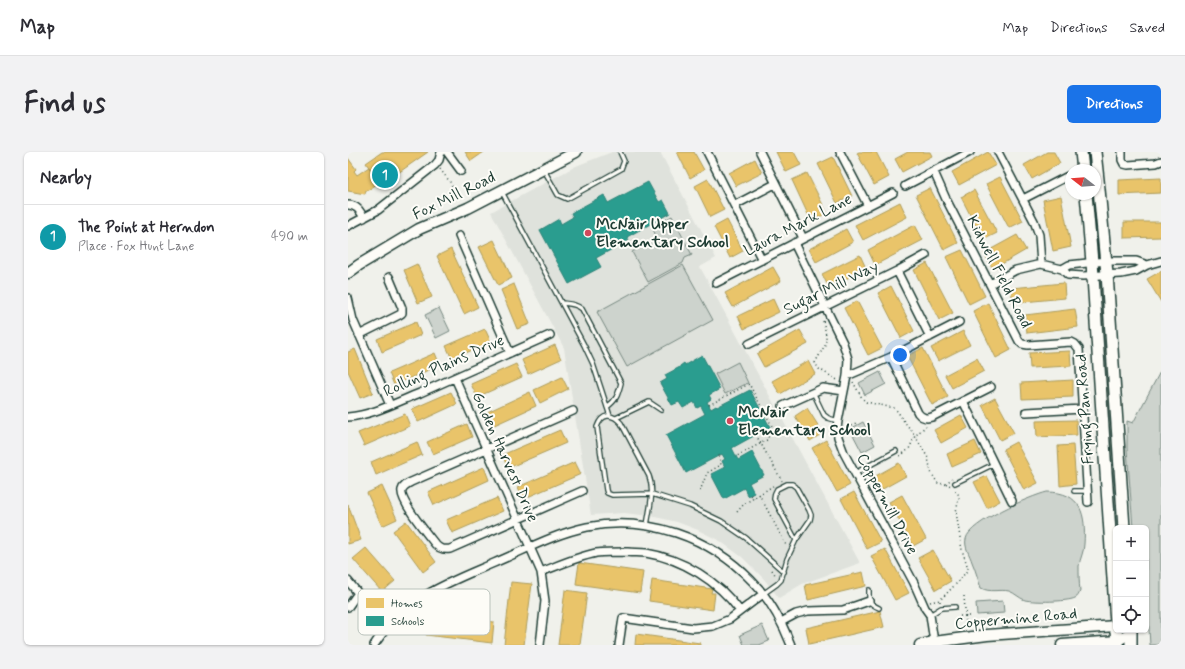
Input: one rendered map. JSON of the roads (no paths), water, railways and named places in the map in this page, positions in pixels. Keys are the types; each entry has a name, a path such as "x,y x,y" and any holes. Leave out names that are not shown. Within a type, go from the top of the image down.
{"main road":[{"path":"1081,152 1082,164"},
{"name":"Frying Pan Road","path":"1095,152 1106,261 1124,525"},
{"name":"Frying Pan Road","path":"1087,200 1093,275 1114,597"},
{"path":"1129,633 1131,645"}],"street":[{"path":"348,226 378,210 435,165 439,160 441,152"},
{"path":"447,152 461,171"},
{"name":"Fox Mill Road","path":"348,274 359,265 419,229 468,208 576,152"},
{"path":"707,152 762,260"},
{"path":"760,152 803,238"},
{"path":"840,152 868,206"},
{"path":"906,186 970,152"},
{"path":"998,152 1034,221 1039,235 1041,264"},
{"path":"1122,152 1122,160 1124,164 1128,165 1156,163 1161,161"},
{"name":"Kidwell Field Road","path":"934,172 946,199 1019,341 1022,344 1028,345 1071,342 1079,348 1088,502"},
{"path":"1023,199 1065,178"},
{"path":"735,205 775,184"},
{"name":"Laura Mark Lane","path":"716,283 893,193"},
{"path":"348,205 358,208 364,218"},
{"path":"459,236 510,353"},
{"name":"Coppermill Drive","path":"794,243 822,308 843,343 848,359 848,376 844,388 838,421 838,437 844,453 930,615 934,642"},
{"name":"Sugar Mill Way","path":"749,344 897,271 926,255"},
{"path":"1062,269 1069,265 1106,261 1136,261 1147,264"},
{"path":"990,284 1016,270 1041,264 1062,269 1068,275 1083,276 1121,274 1136,271 1147,264 1161,261"},
{"path":"897,271 930,337"},
{"path":"359,335 399,316 402,313 402,308 389,278"},
{"path":"348,298 353,320 390,405"},
{"path":"348,313 353,320"},
{"path":"848,376 891,357 959,322"},
{"name":"Rolling Plains Drive","path":"348,417 367,414 390,405 455,378 550,335"},
{"path":"891,357 918,413 924,418 932,417 990,387"},
{"name":"Golden Harvest Drive","path":"455,378 541,572 545,600 540,645"},
{"path":"783,406 823,388 844,388"},
{"path":"963,401 1012,501"},
{"path":"1026,412 1083,409"},
{"path":"573,411 404,486 402,496 406,504 435,544 439,548 445,550 582,491"},
{"path":"437,589 560,534 594,526 621,524 647,526 681,534 693,539 712,549 740,569 752,580 763,594 781,622 791,645"},
{"path":"541,572 569,561 598,553 645,553 666,558 690,568 710,580 732,601 740,611"},
{"path":"348,581 358,593 348,606"},
{"path":"619,645 623,618 693,628 713,626 730,619 763,594"},
{"path":"781,622 796,614 808,611 843,610 869,601"},
{"name":"Coppermine Road","path":"920,645 987,635 1113,626"},
{"name":"Coppermine Road","path":"1062,645 1117,639 1126,633"},
{"path":"374,645 382,635"}],"lane":[{"path":"543,169 558,195 566,199 621,169 624,160 620,152"},
{"path":"501,190 584,345 593,364 610,416"},
{"path":"562,303 579,306 582,310 621,383 614,403 607,407"},
{"path":"813,392 824,415 838,421"},
{"path":"616,418 649,402 660,410"},
{"path":"647,526 652,494 652,484 649,476 621,423 616,418 610,416 604,417 599,422 597,427 607,493 612,495 652,494 690,506 721,521 746,538 784,572"},
{"path":"855,473 896,451"},
{"path":"955,483 994,464"},
{"path":"763,594 781,580 796,540 810,520 811,515 809,510 796,487 792,484 787,484 777,490 774,499 796,540"},
{"path":"1074,491 1087,491"},
{"path":"869,590 869,601 879,608"},
{"path":"930,615 942,608 955,607"}],"place":[{"name":"The Point at Herndon","path":"385,175"},
{"name":"McNair Upper Elementary School","path":"588,233"},
{"name":"McNair Elementary School","path":"730,421"}]}
